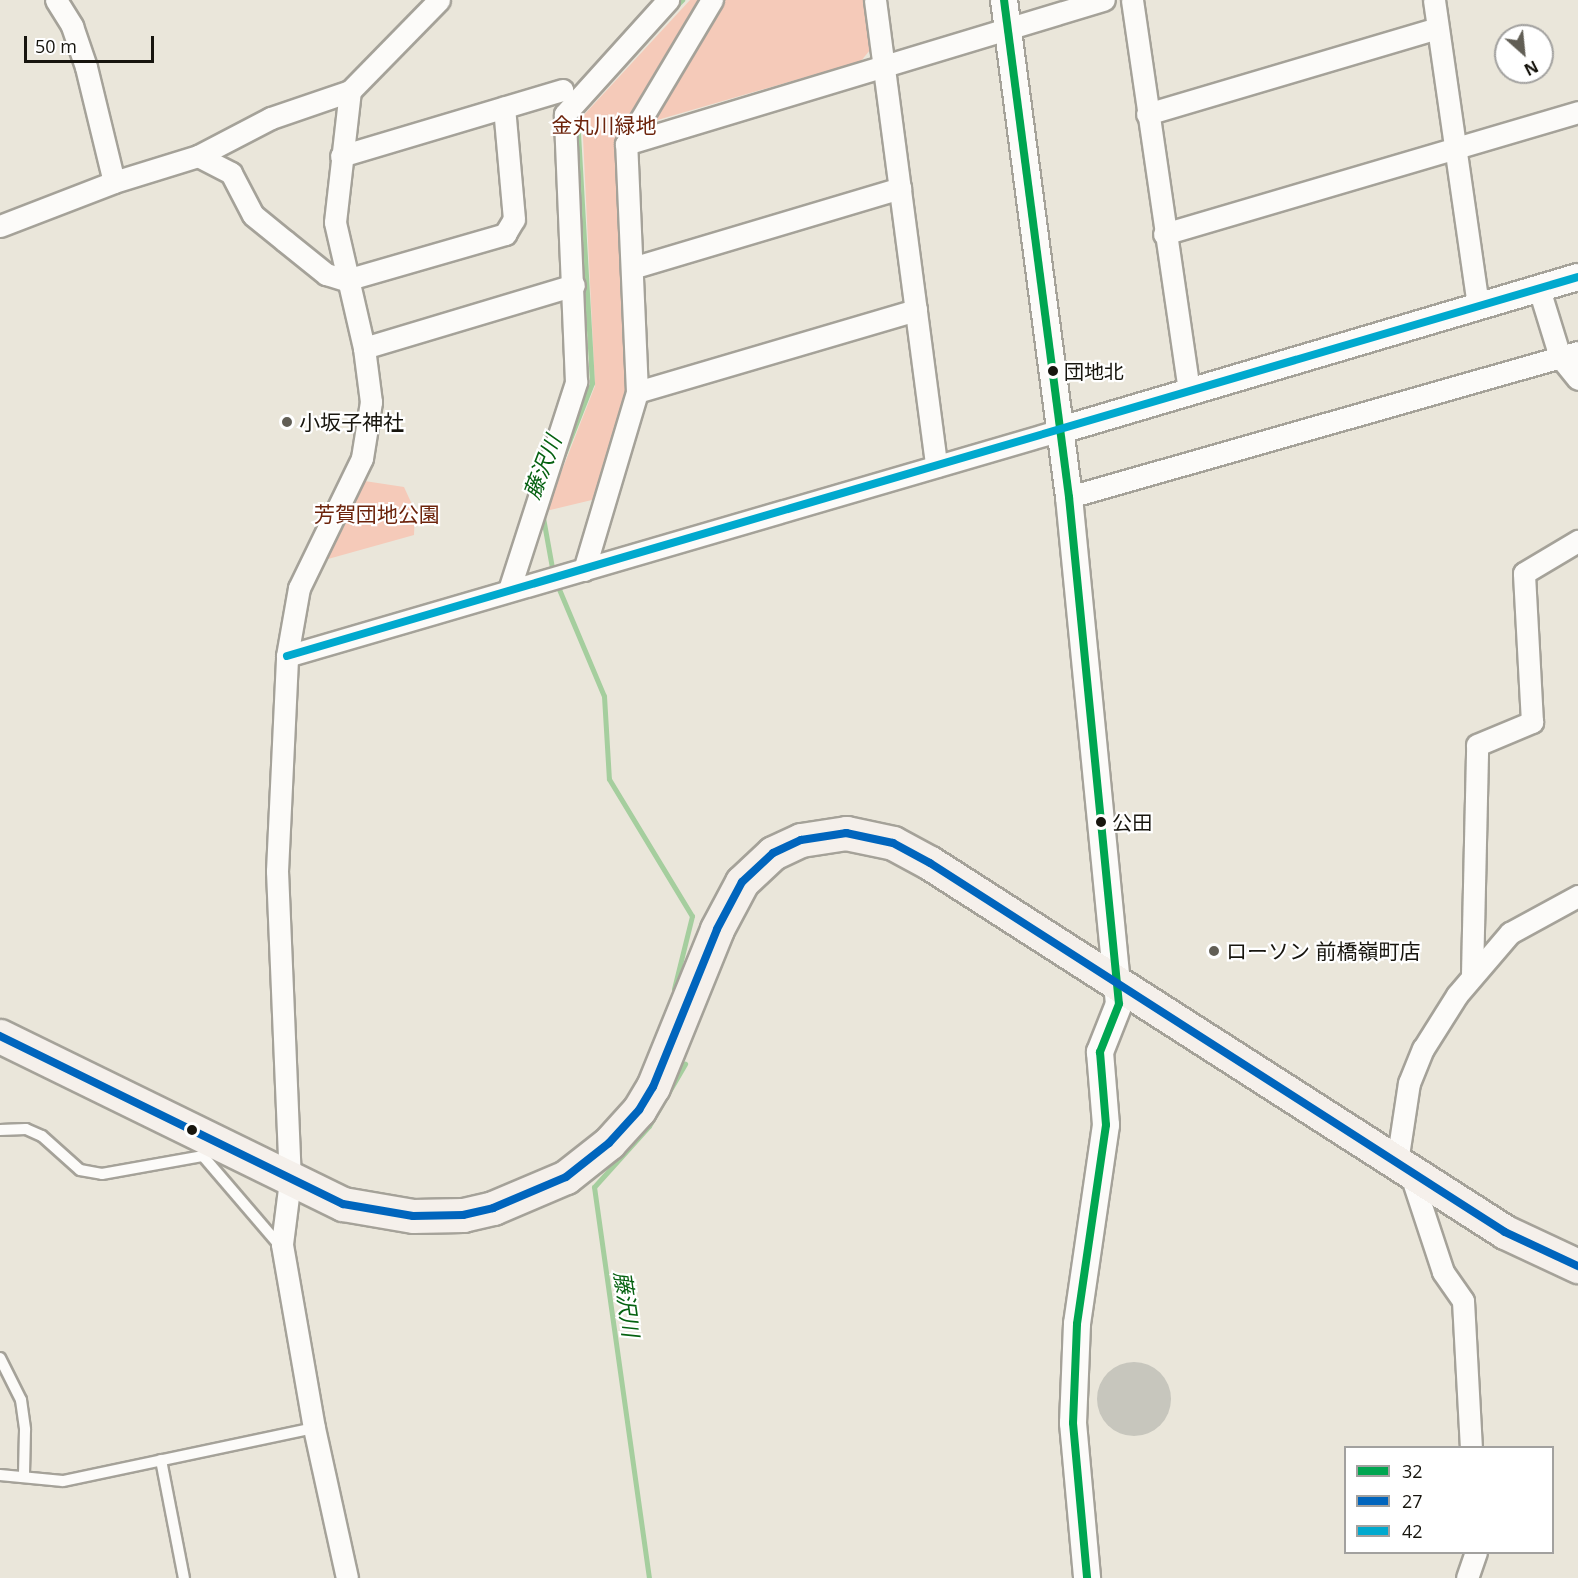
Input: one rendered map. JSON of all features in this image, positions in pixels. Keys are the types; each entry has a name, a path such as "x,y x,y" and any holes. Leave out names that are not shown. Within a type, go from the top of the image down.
{"main road":[{"path":"0,1036 205,1148 343,1204 414,1216 463,1215 493,1208 566,1177 609,1143 653,1087 717,929 742,882 773,853 801,840 846,833 893,843 1115,980 1505,1232 1578,1266"}],"street":[{"path":"56,0 72,26 86,67 114,182"},
{"path":"0,226 114,182 198,156 271,118 350,91 439,0"},
{"path":"509,590 576,382 574,285 565,114 668,0"},
{"path":"584,570 637,392 626,144 712,0"},
{"path":"875,0 936,466"},
{"path":"1004,0 1069,497 1119,1004 1100,1052 1106,1125 1077,1324 1073,1423 1087,1578"},
{"path":"626,144 885,67 1008,27 1104,0"},
{"path":"1132,0 1164,234 1189,393"},
{"path":"1434,0 1478,307"},
{"path":"1147,114 1438,28"},
{"path":"341,156 562,90"},
{"path":"346,1578 314,1428 283,1249 290,1181 278,871 287,656 299,588 362,458 371,402 364,348 346,280 335,222 350,91"},
{"path":"198,156 231,173 254,215 285,241 326,274 346,280 506,234 514,219 504,107"},
{"path":"1164,234 1578,112"},
{"path":"632,268 900,188"},
{"path":"287,656 1578,277"},
{"path":"364,348 574,285"},
{"path":"1539,289 1578,379"},
{"path":"637,392 916,310"},
{"path":"1069,497 1569,354"},
{"path":"1472,974 1477,745 1532,722 1524,573 1578,541"},
{"path":"1471,1446 1463,1301 1443,1272 1403,1167 1412,1074 1423,1049 1472,974 1510,933 1578,896"},
{"path":"1467,1578 1475,1554"}],"lane":[{"path":"0,1130 26,1129 42,1136 80,1170 102,1174 205,1148 283,1249"},
{"path":"0,1358 21,1400 25,1430 24,1475"},
{"path":"0,1475 24,1475 63,1481 314,1428"},
{"path":"161,1460 184,1578"}],"green space":[{"name":"金丸川緑地","path":"690,0 704,0 618,143 629,390 596,499 546,511 595,386 582,117"},
{"path":"718,0 865,0 870,50 861,61 654,121 652,115"},
{"name":"芳賀団地公園","path":"358,480 404,487 415,511 414,535 328,559"}],"building":[{"path":"1134,1362 1155,1368 1165,1378 1171,1399 1165,1420 1155,1430 1134,1436 1113,1430 1103,1420 1097,1399 1103,1378 1113,1368"}],"waterway":[{"name":"藤沢川","path":"673,9 682,0"},
{"name":"藤沢川","path":"560,464 592,383 577,115 580,112"},
{"name":"藤沢川","path":"542,512 553,573"},
{"name":"藤沢川","path":"556,582 604,696 609,779 692,916 674,989"},
{"name":"藤沢川","path":"649,1578 594,1187 649,1126 685,1064"}],"transit line":[{"name":"32","path":"1004,0 1069,497 1119,1004 1100,1052 1106,1125 1077,1324 1073,1423 1087,1578"},
{"name":"42","path":"287,656 1578,277"},
{"name":"27","path":"0,1036 343,1204 413,1216 463,1215 493,1208 566,1177 609,1143 639,1110 653,1087 717,929 742,882 773,853 801,840 846,833 893,843 930,863 1505,1232 1578,1266"}],"place":[{"name":"団地北","path":"1053,371"},
{"name":"小坂子神社","path":"287,422"},
{"name":"公田","path":"1101,822"},
{"name":"ローソン 前橋嶺町店","path":"1214,951"}]}
